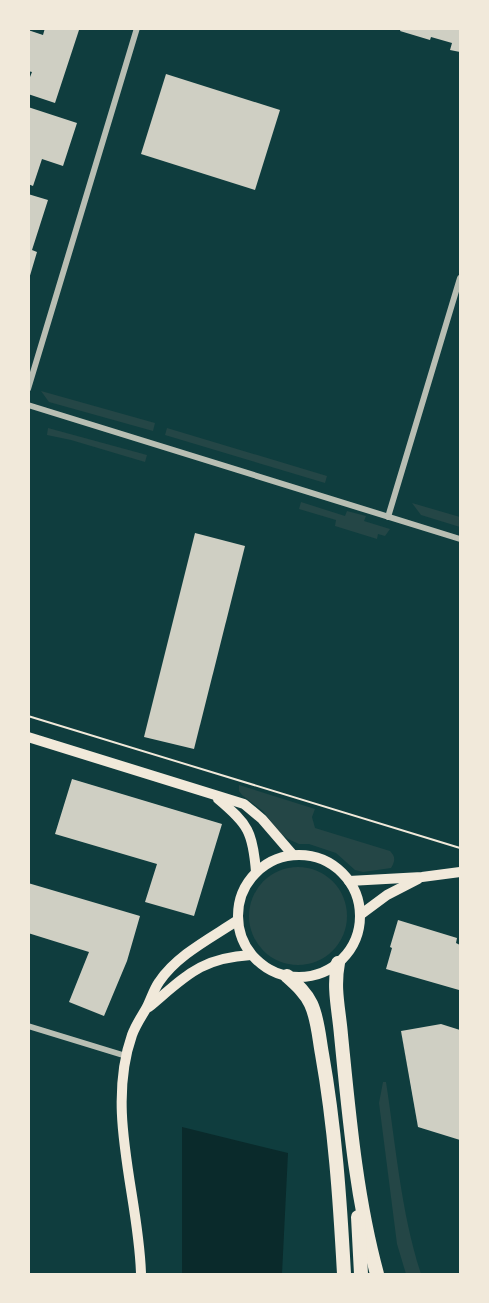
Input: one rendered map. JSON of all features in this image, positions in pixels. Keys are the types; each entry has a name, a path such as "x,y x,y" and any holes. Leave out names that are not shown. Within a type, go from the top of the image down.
{"highway":[{"path":"338,963 335,994 357,1172 377,1275"},
{"path":"287,976 310,1001 316,1022 327,1080 337,1168 344,1275"},
{"path":"357,1172 361,1275"},
{"path":"339,1275 342,1242"}],"main road":[{"path":"28,737 244,804 262,819 293,855"},
{"path":"213,795 244,822 254,844 256,872"},
{"path":"293,855 314,857 333,866 348,881 357,897 360,915 358,932 351,948 338,963 320,974 304,977 287,976 267,968 251,955 241,937 237,920 239,901 247,883 256,872 277,859 293,855"},
{"path":"348,881 422,877 460,872"},
{"path":"360,915 387,895 422,877"},
{"path":"141,1275 137,1219 122,1112 126,1056 132,1034 159,982 176,963 237,920"},
{"path":"146,1009 187,975 210,962 222,958 251,955"}],"street":[{"path":"28,389 137,28"},
{"path":"388,517 460,278"},
{"path":"28,405 460,539"},
{"path":"28,1026 126,1056"}],"path":[{"path":"28,716 460,849"}],"shaded area":[{"path":"41,391 155,423 153,431 49,402"},
{"path":"48,428 147,455 145,462 47,435"},
{"path":"167,428 327,476 325,483 165,435"},
{"path":"301,502 345,516 347,511 366,516 364,521 390,529 385,536 378,534 377,539 335,526 336,520 299,509"},
{"path":"412,503 460,517 460,527 421,515"},
{"path":"239,785 315,809 312,817 315,828 390,851 394,857 391,868 363,872 355,870 336,853 288,839 280,833 263,811 242,795"},
{"path":"298,867 317,871 332,882 343,897 347,916 343,935 332,950 317,961 298,965 279,961 264,950 253,935 249,916 253,897 264,882 279,871"},
{"path":"383,1082 386,1082 408,1227 421,1274 406,1274 397,1244 379,1103"},
{"path":"182,1127 288,1153 282,1274 182,1274"}],"building":[{"path":"45,28 79,30 55,103 28,94 28,82 32,72 28,71 28,30 43,35"},
{"path":"401,28 460,28 460,52 450,50 452,43 431,37 430,40 400,31"},
{"path":"166,74 280,110 255,190 141,154"},
{"path":"28,107 77,123 63,166 42,159 33,186 28,184"},
{"path":"28,194 48,200 32,250 37,252 29,279"},
{"path":"195,533 245,546 194,749 144,737"},
{"path":"72,779 222,824 194,916 145,902 157,864 55,834"},
{"path":"28,883 140,916 127,961 104,1016 69,1002 89,952 28,933"},
{"path":"398,920 457,938 456,943 460,945 459,990 386,969"},
{"path":"441,1024 460,1030 460,1140 418,1127 401,1031"}]}
